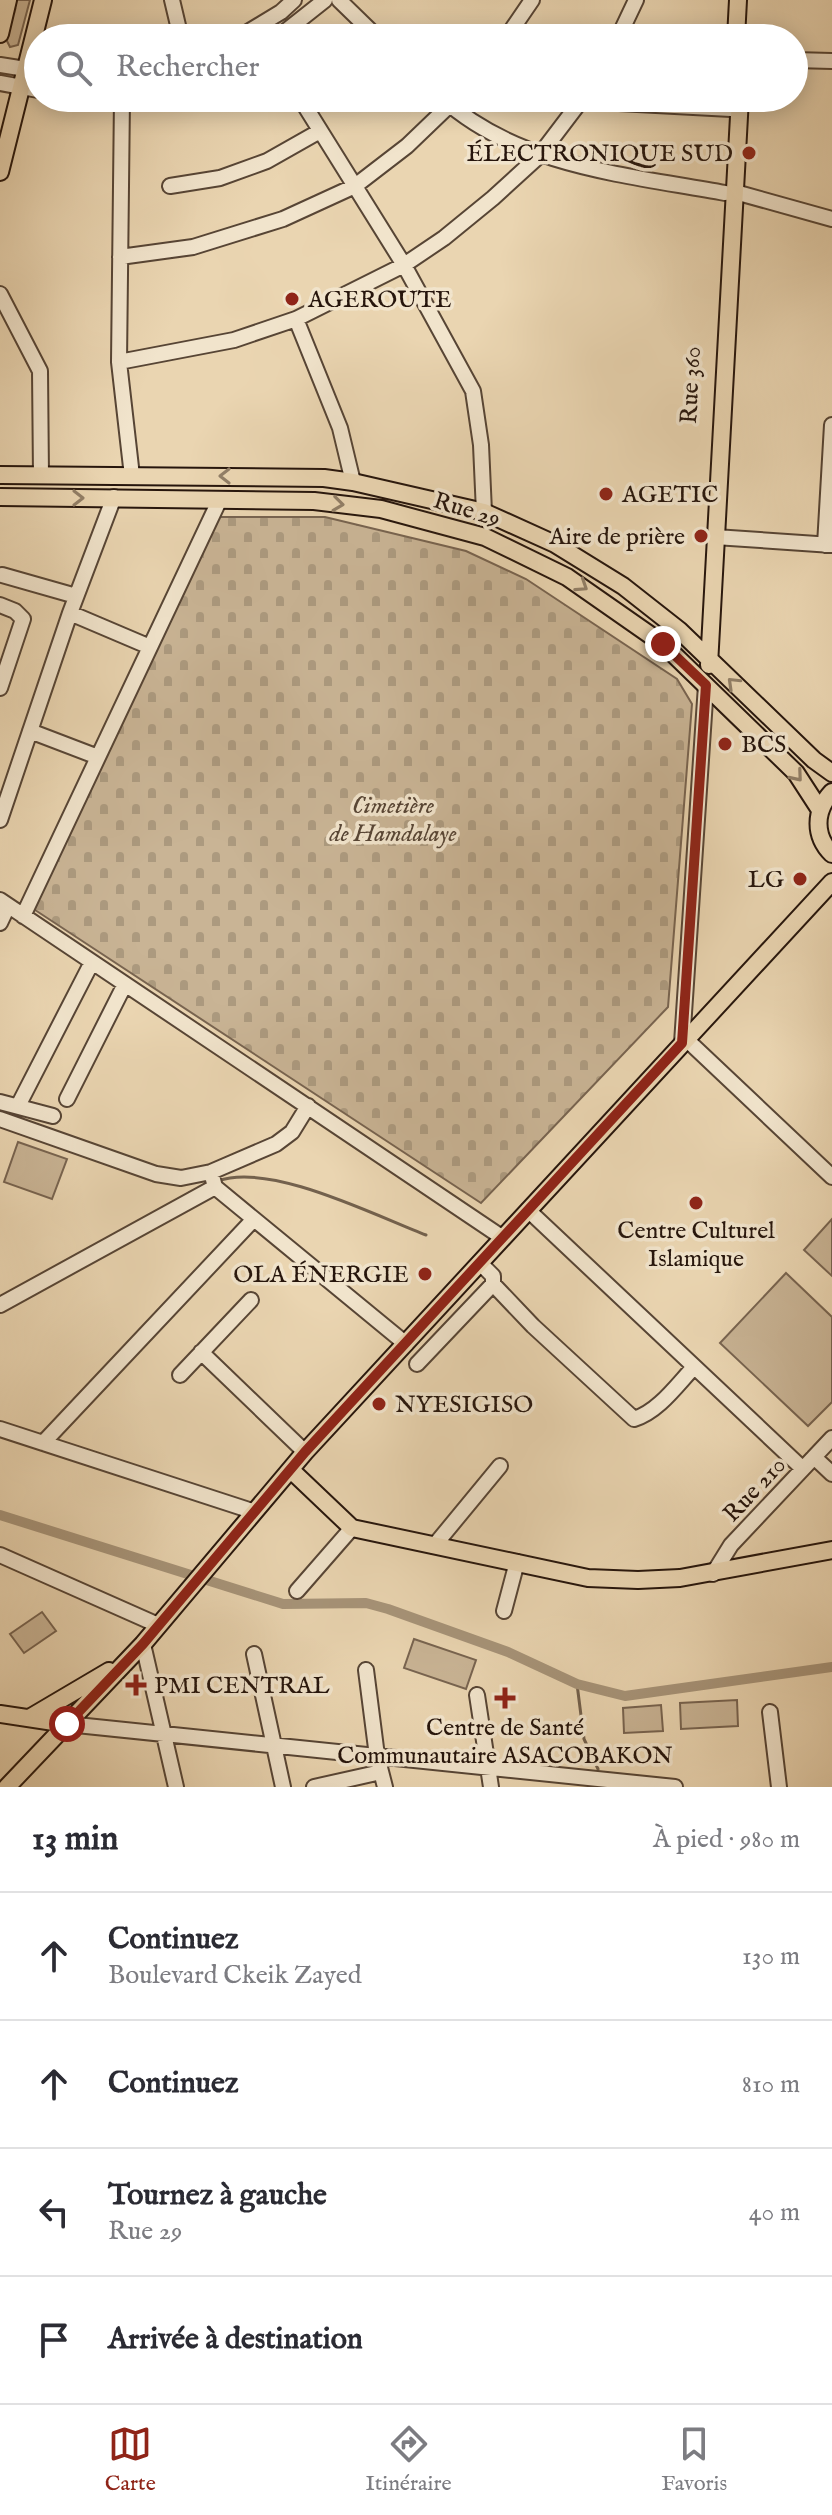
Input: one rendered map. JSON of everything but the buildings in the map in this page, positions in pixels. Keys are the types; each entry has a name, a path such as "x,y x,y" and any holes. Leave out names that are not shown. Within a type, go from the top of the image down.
{"main road":[{"path":"0,34 8,0"},
{"path":"39,24 43,0"},
{"path":"737,24 738,0"},
{"path":"745,24 746,0"},
{"path":"0,172 24,106"},
{"name":"Rue 360","path":"704,682 734,112"},
{"path":"704,654 715,537 730,193"},
{"path":"0,475 324,478 484,512 555,544 623,586 679,630 814,760 832,773"},
{"name":"Rue 29","path":"0,497 314,501 381,509 485,537 567,577 663,644 796,773 820,810"},
{"path":"15,1784 143,1644 252,1511 305,1452 826,888 828,850 818,829 820,810 832,792"},
{"path":"291,1470 352,1528 588,1578 638,1580 713,1574 832,1550"},
{"path":"31,1717 127,1660"},
{"path":"0,1714 67,1724"}],"street":[{"path":"172,0 178,24"},
{"path":"261,24 294,0"},
{"path":"295,24 325,0"},
{"path":"339,0 364,24"},
{"path":"516,24 532,0"},
{"path":"625,24 636,0"},
{"path":"808,60 832,61"},
{"path":"0,65 24,69"},
{"path":"0,83 24,88"},
{"path":"122,112 119,362 132,476"},
{"path":"308,112 404,265 473,391 481,445 484,512"},
{"path":"120,257 193,247 283,219 355,186 407,146 439,112"},
{"path":"464,112 492,133 539,156 730,193 832,219"},
{"path":"119,362 234,340 296,319 404,265 481,208 539,156 573,112"},
{"path":"170,186 220,178 255,166 320,131"},
{"path":"0,294 40,371 41,476"},
{"path":"296,319 340,428 353,482"},
{"path":"715,537 829,545 832,425"},
{"path":"0,820 76,596 114,497"},
{"path":"23,916 220,499"},
{"path":"2,575 76,596"},
{"path":"0,605 15,611 23,619 0,688"},
{"path":"70,613 150,647"},
{"path":"704,682 684,1041 832,1177"},
{"path":"30,731 98,757"},
{"path":"0,923 4,903 503,1238"},
{"path":"18,1106 92,962"},
{"path":"67,1099 125,984"},
{"path":"0,1102 53,1116"},
{"path":"0,1305 276,1144 292,1132 308,1106"},
{"path":"0,1119 156,1174 213,1180 254,1219 406,1344"},
{"path":"528,1210 802,1468"},
{"path":"43,1443 254,1219"},
{"path":"417,1364 493,1284 493,1276 480,1263"},
{"path":"493,1284 533,1326 634,1419 642,1417 659,1403 694,1367"},
{"path":"180,1375 251,1300"},
{"path":"201,1352 305,1452"},
{"path":"0,1429 252,1511"},
{"name":"Rue 210","path":"713,1574 731,1545 832,1438"},
{"path":"814,1457 832,1474"},
{"path":"434,1546 500,1466"},
{"path":"297,1591 352,1528"},
{"path":"0,1555 158,1625"},
{"path":"504,1611 517,1562"},
{"path":"143,1644 176,1787"},
{"path":"254,1654 283,1787"},
{"path":"366,1670 377,1756 385,1787"},
{"path":"477,1695 491,1787"},
{"path":"770,1712 779,1787"},
{"path":"67,1724 487,1767 609,1784 675,1787"},
{"path":"314,1787 381,1772"}],"green space":[{"path":"15,0 30,0 18,45 10,47 6,39"},
{"name":"Cimetière de Hamdalaye","path":"217,517 325,517 466,551 526,579 677,679 692,704 668,1007 481,1203 32,908"},
{"path":"18,1142 67,1159 52,1199 4,1182"},
{"path":"832,1219 832,1276 804,1250"},
{"path":"786,1273 832,1317 832,1402 808,1426 720,1343"},
{"path":"42,1612 56,1631 24,1653 10,1634"},
{"path":"414,1639 476,1660 466,1689 404,1668"},
{"path":"737,1700 738,1726 681,1729 680,1703"},
{"path":"661,1705 663,1731 624,1733 623,1708"}],"waterway":[{"path":"218,1181 240,1177 293,1184 426,1235"},
{"path":"189,1193 204,1186"},
{"path":"0,1515 283,1604 366,1603 388,1609 508,1652 577,1684 625,1696 832,1667"},
{"path":"577,1684 584,1739 598,1769"}],"place":[{"name":"ÉLECTRONIQUE SUD","path":"749,153"},
{"name":"AGEROUTE","path":"292,299"},
{"name":"AGETIC","path":"606,494"},
{"name":"Aire de prière","path":"701,536"},
{"name":"BCS","path":"725,744"},
{"name":"LG","path":"800,879"},
{"name":"Centre Culturel Islamique","path":"696,1203"},
{"name":"OLA ÉNERGIE","path":"425,1274"},
{"name":"NYESIGISO","path":"379,1404"},
{"name":"PMI CENTRAL","path":"136,1685"},
{"name":"Centre de Santé Communautaire ASACOBAKON","path":"505,1698"}],"route":[{"path":"67,1724 143,1644 252,1511 305,1452 682,1043 706,685 663,644"}]}
